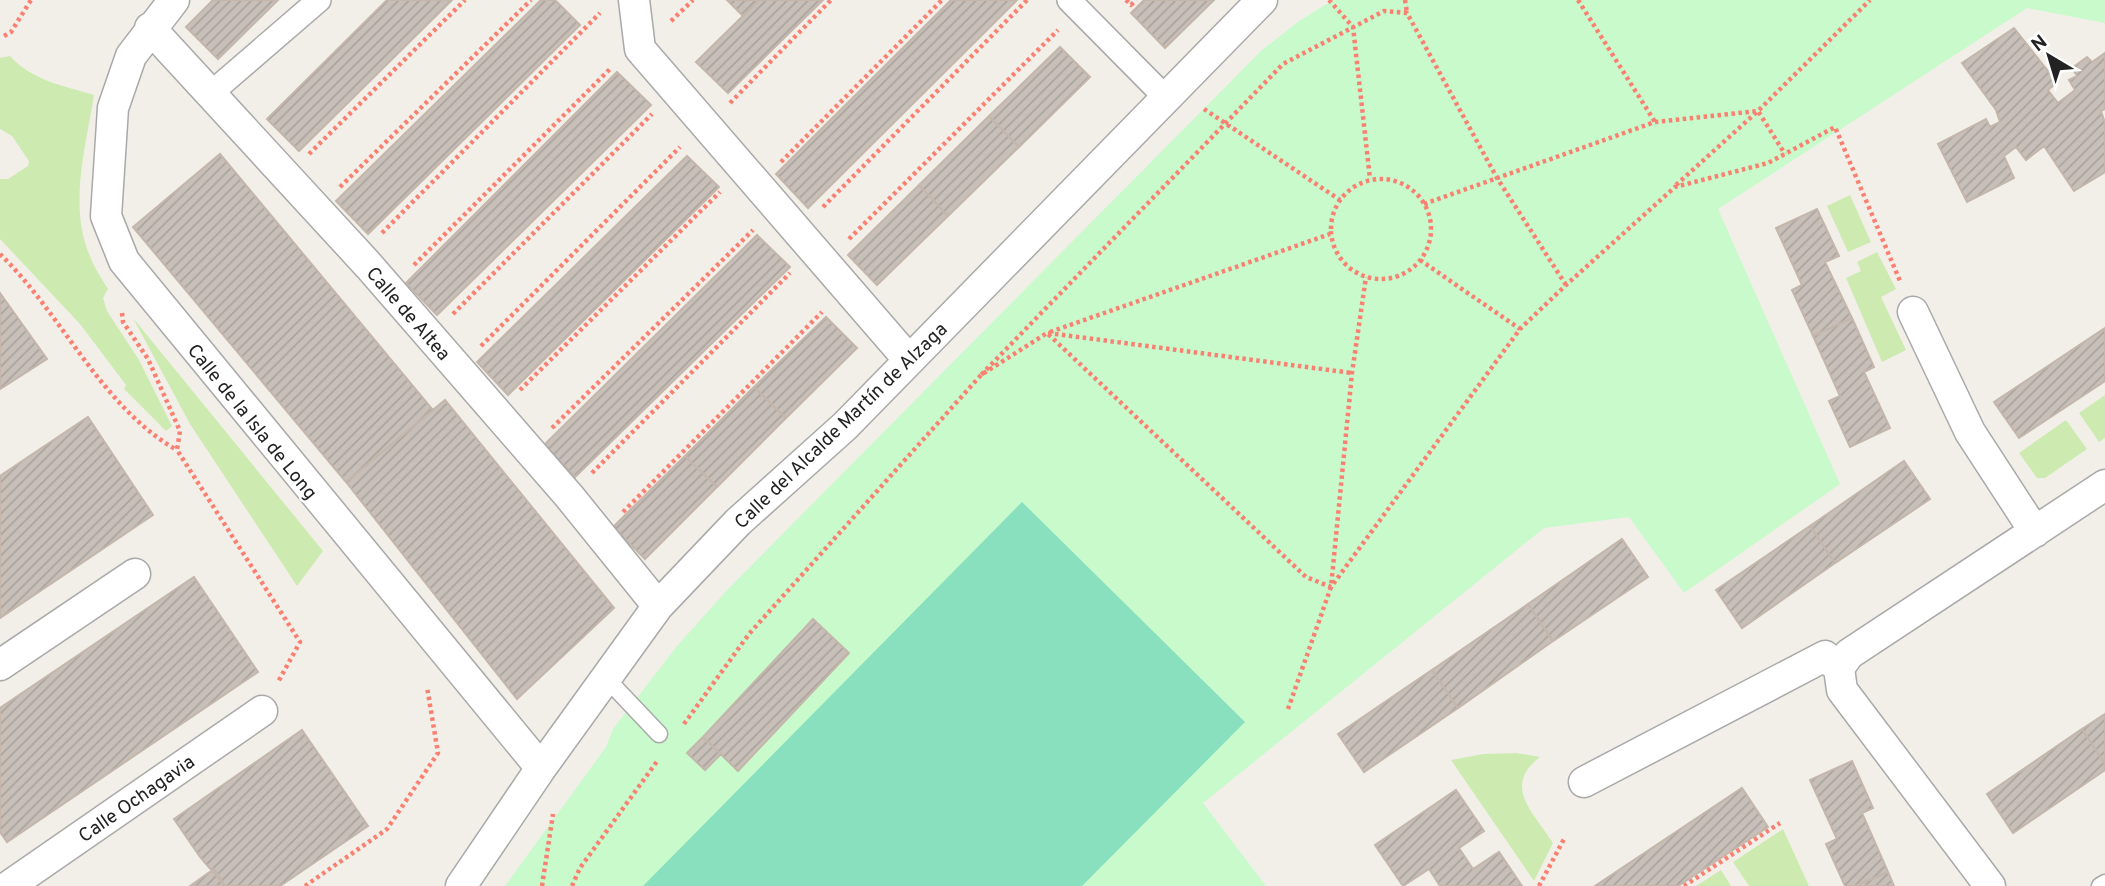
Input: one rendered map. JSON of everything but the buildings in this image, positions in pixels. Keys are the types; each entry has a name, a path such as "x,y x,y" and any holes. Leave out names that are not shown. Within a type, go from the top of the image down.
{"street":[{"name":"Calle de la Isla de Long","path":"174,0 131,55 120,83 110,128 106,216 124,261 440,650 541,768"},
{"path":"210,94 320,0"},
{"path":"634,0 640,49 909,360"},
{"name":"Calle del Alcalde Martín de Alzaga","path":"461,886 541,768 659,606 738,522 845,426 1262,0"},
{"path":"1074,5 1165,97"},
{"name":"Calle de Altea","path":"150,28 389,290 569,496 659,606"},
{"path":"1913,312 1970,432 2035,532"},
{"path":"1839,668 1849,654 2105,485"},
{"path":"0,665 135,574"},
{"path":"1584,782 1825,656 1839,668 1842,690 1990,886"},
{"name":"Calle Ochagavia","path":"9,886 262,711"}],"lane":[{"path":"606,677 659,734"},
{"path":"2100,886 2105,883"}],"path":[{"path":"4,36 11,32 31,0"},
{"path":"286,176 465,0"},
{"path":"317,209 531,0"},
{"path":"740,93 831,0"},
{"path":"791,152 942,0"},
{"path":"822,207 1027,0"},
{"path":"1126,0 1131,5 1136,0"},
{"path":"1329,0 1353,27 1370,179"},
{"path":"1405,0 1406,13 1497,178 1566,285"},
{"path":"1578,0 1655,121"},
{"path":"1331,587 1520,329 1758,111 1870,0"},
{"path":"858,231 1074,5"},
{"path":"359,256 603,10"},
{"path":"678,732 748,634 981,375 1283,64 1384,11 1406,13"},
{"path":"389,290 618,60 628,61 640,49"},
{"path":"430,337 676,90"},
{"path":"1202,108 1340,200"},
{"path":"1424,204 1655,121 1758,111"},
{"path":"1758,111 1785,154"},
{"path":"458,369 704,123"},
{"path":"1675,187 1768,163 1835,127 1913,312"},
{"path":"496,413 743,169"},
{"path":"1370,179 1399,182 1424,204 1433,221 1432,239 1420,260 1397,276 1380,279 1366,277 1350,267 1337,252 1330,234 1329,225 1340,200 1352,187 1370,179"},
{"path":"530,451 776,207"},
{"path":"981,375 1047,333 1330,234"},
{"path":"569,496 813,250"},
{"path":"0,254 61,325 115,398 153,436 177,450 300,642 262,711"},
{"path":"1420,260 1520,329"},
{"path":"1288,709 1331,587 1352,373 1366,277"},
{"path":"600,535 845,288"},
{"path":"121,310 123,322 148,359 180,431 177,450"},
{"path":"1047,333 1352,373"},
{"path":"1047,333 1306,577 1331,587"},
{"path":"305,886 387,829 438,753 425,675"},
{"path":"572,886 580,868 662,754"},
{"path":"541,768 554,811 542,886"},
{"path":"1684,886 1780,823"},
{"path":"1539,886 1564,839"}],"green space":[{"path":"1333,0 2105,0 2105,23 2027,8 1718,209 1840,484 1684,593 1629,517 1544,528 1203,803 1266,886 505,886 606,747 613,729 677,646 728,589 1261,51 1299,21"},
{"path":"10,56 38,77 94,95 79,196 84,237 94,265 108,289 103,298 107,311 139,360 172,426 166,431 124,389 126,385 80,324 0,239 0,179 8,179 28,166 29,161 12,136 0,129 0,58"},
{"path":"1850,195 1871,242 1848,252 1827,206"},
{"path":"1877,252 1896,289 1881,297 1906,350 1882,362 1846,278 1861,271 1857,262"},
{"path":"133,318 323,551 297,586 190,424"},
{"path":"2105,395 2105,438 2099,442 2079,413"},
{"path":"2066,420 2087,449 2045,478 2037,478 2019,453"},
{"path":"1022,502 1245,722 1082,886 643,886"},
{"path":"1516,753 1540,757 1523,778 1522,789 1530,810 1553,843 1534,881 1451,760 1484,754"},
{"path":"1783,829 1809,886 1749,886 1733,862"},
{"path":"1721,870 1731,886 1696,886"}]}
